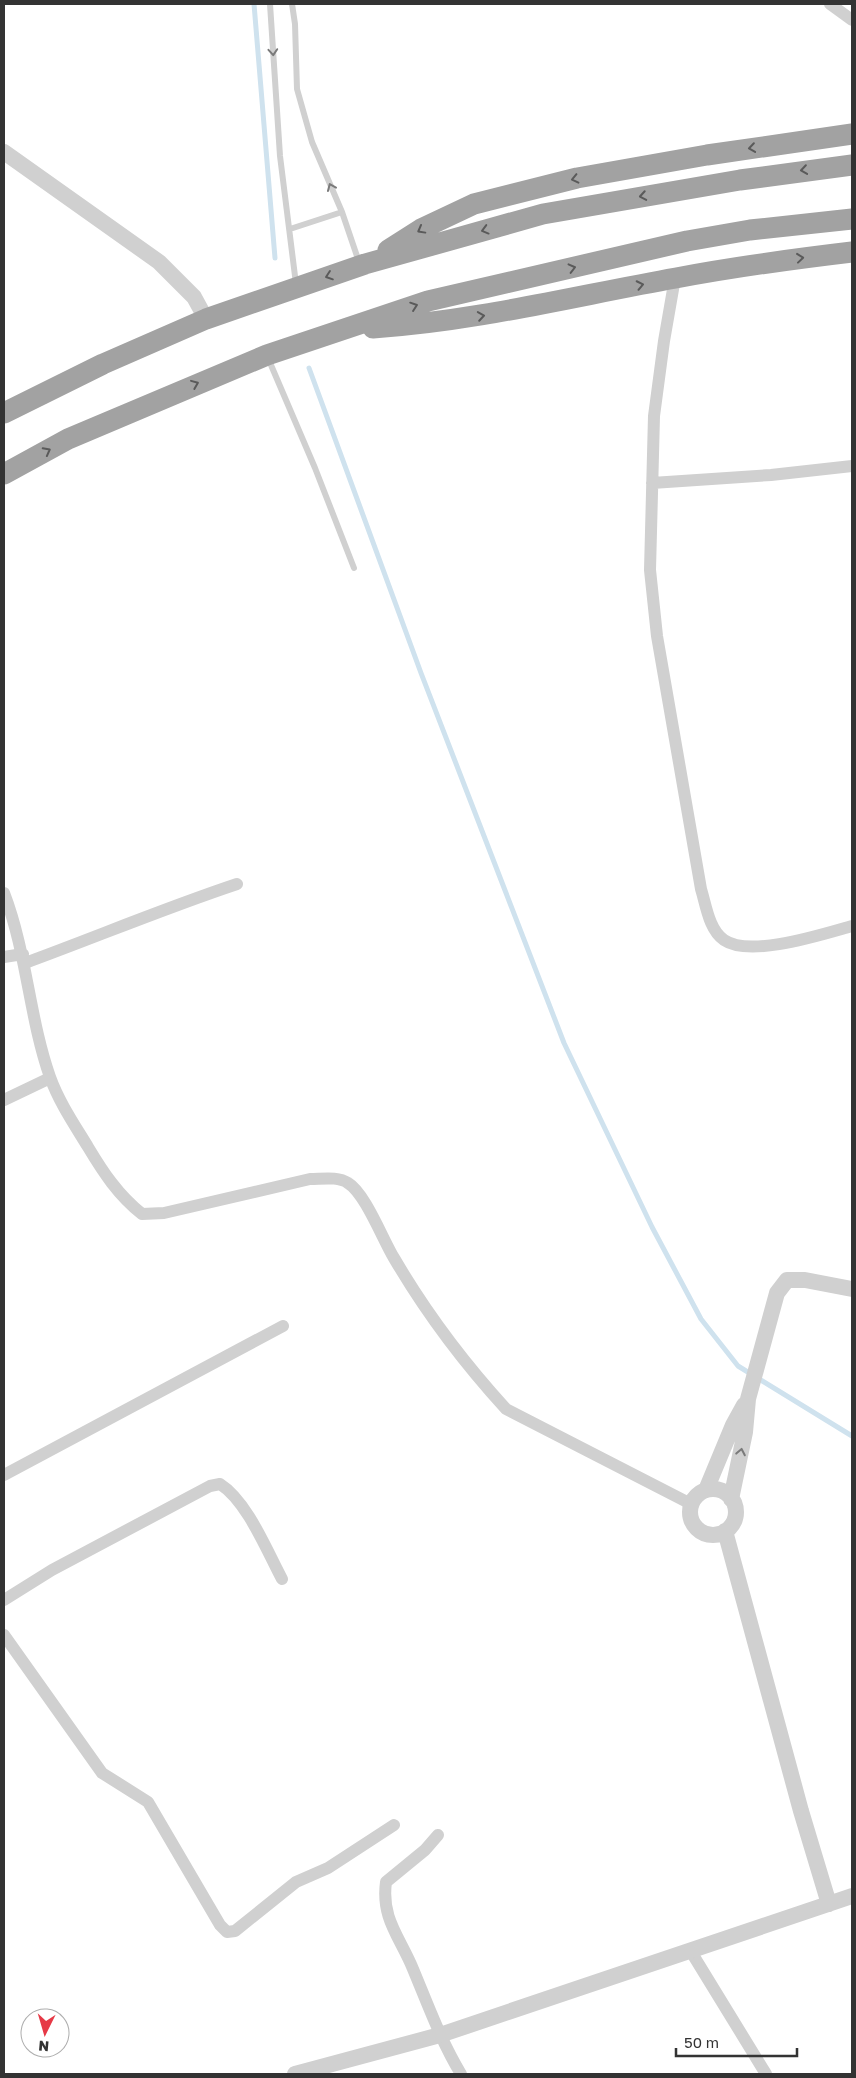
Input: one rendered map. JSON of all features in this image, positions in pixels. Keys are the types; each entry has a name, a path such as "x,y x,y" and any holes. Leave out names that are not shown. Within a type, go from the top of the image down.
{"highway":[{"path":"363,265 421,229 474,204 577,178 707,154 852,134"},
{"path":"4,413 103,364 206,320 363,265 543,214 731,181 852,165"},
{"path":"4,474 68,439 267,355 428,301 627,254 750,230 852,218"},
{"path":"345,330 429,324 491,315 765,262 852,252"}],"street":[{"path":"830,4 852,20"},
{"path":"4,152 159,262 194,297 206,320"},
{"path":"675,278 654,416 650,570 657,636 701,888 713,927 724,940 744,947 771,944 852,926"},
{"path":"652,483 771,475 852,466"},
{"path":"4,957 24,958 116,930 144,916 237,884"},
{"path":"4,893 24,958 37,1031 50,1078 64,1107 104,1173 124,1200 142,1214 164,1213 310,1179 331,1178 348,1182 357,1192 394,1258 441,1328 506,1408 691,1504"},
{"path":"4,1100 50,1078"},
{"path":"732,1500 720,1491 706,1490 700,1493 691,1504 691,1518 698,1530 712,1535 726,1531 734,1520 732,1500 745,1432 748,1399 777,1293 787,1280 805,1280 852,1290"},
{"path":"4,1475 283,1326"},
{"path":"706,1490 733,1425 748,1399"},
{"path":"4,1600 52,1570 210,1486 220,1484 228,1489 242,1508 282,1579"},
{"path":"726,1531 798,1801 829,1904"},
{"path":"4,1635 102,1773 148,1802 220,1925 228,1932 235,1930 296,1882 328,1868 394,1826"},
{"path":"438,1836 426,1850 386,1882 384,1898 395,1936 412,1966 440,2035 462,2074"},
{"path":"295,2074 440,2035 852,1896"},
{"path":"690,1950 766,2074"}],"lane":[{"path":"270,4 280,156 296,287"},
{"path":"292,4 295,24 297,89 312,142 363,265"},
{"path":"290,229 342,212"},
{"path":"267,355 315,468 354,568"}],"waterway":[{"path":"254,4 275,258"},
{"path":"309,368 421,673 564,1043 652,1227 701,1319 738,1366 852,1436"}]}
